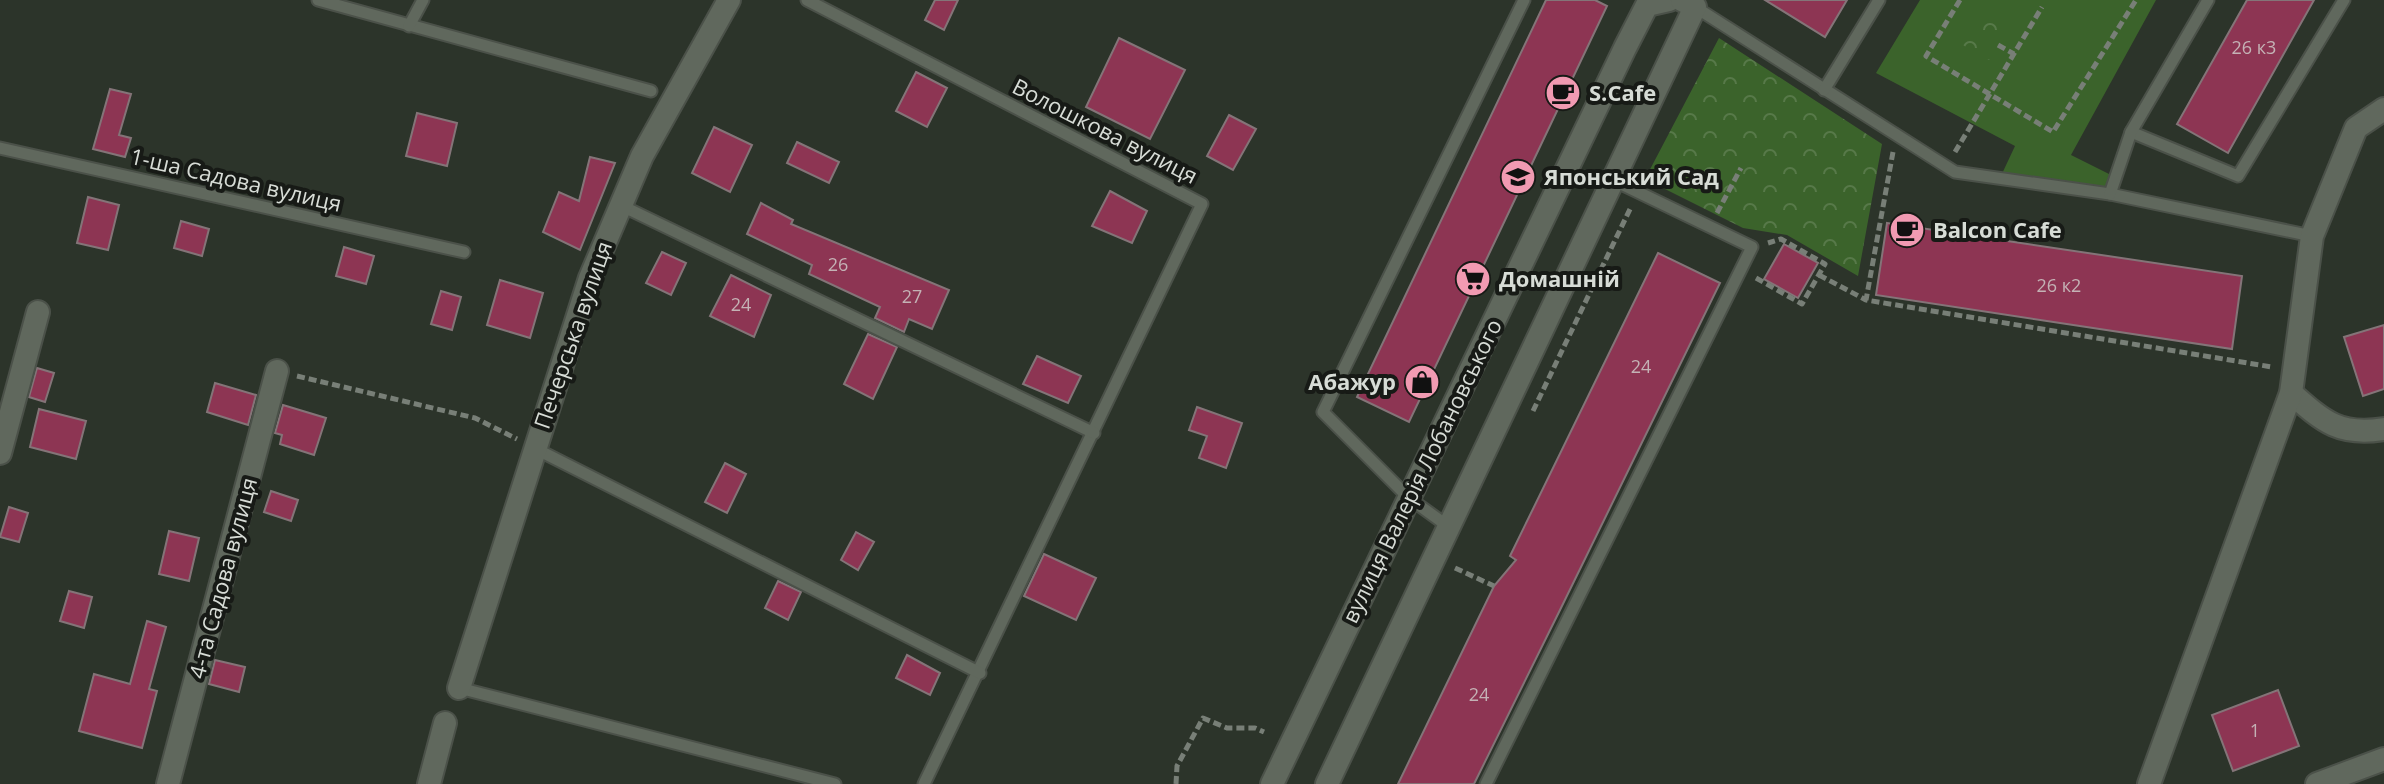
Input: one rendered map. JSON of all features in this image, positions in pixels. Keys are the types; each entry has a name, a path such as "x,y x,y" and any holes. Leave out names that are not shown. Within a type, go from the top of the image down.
{"street":[{"name":"Печерська вулиця","path":"459,688 590,278 642,156 729,0"},
{"name":"вулиця Валерія Лобановського","path":"1272,784 1651,2"},
{"name":"вулиця Валерія Лобановського","path":"1327,784 1613,180 1688,4"},
{"path":"2149,784 2293,382 2312,236 2356,128 2384,109"},
{"path":"0,453 38,312"},
{"name":"4-та Садова вулиця","path":"168,784 277,371"},
{"path":"2293,382 2317,416 2340,430 2361,433 2384,429"},
{"path":"429,784 445,723"},
{"path":"2317,784 2384,759"}],"lane":[{"path":"318,0 651,91"},
{"path":"409,26 423,0"},
{"name":"Волошкова вулиця","path":"807,0 1202,204 980,673 924,784"},
{"path":"1449,527 1409,498 1323,412 1524,0"},
{"path":"1824,90 1879,0"},
{"path":"2110,194 2131,132 2208,0"},
{"path":"2131,132 2238,176 2344,0"},
{"path":"1688,4 1955,172 2110,194 2312,236"},
{"name":"1-ша Садова вулиця","path":"0,148 464,252"},
{"path":"1486,784 1752,247 1613,180"},
{"path":"620,205 1094,433"},
{"path":"534,447 980,673"},
{"path":"459,688 835,784"}],"path":[{"path":"1960,0 1926,56 2053,132 2136,0"},
{"path":"1947,166 2042,7"},
{"path":"1998,45 2014,54"},
{"path":"1866,300 1896,135"},
{"path":"1710,226 1741,168"},
{"path":"1741,270 1802,304 1825,264 1781,239 1752,247"},
{"path":"1819,275 1866,300 2293,382"},
{"path":"277,371 475,418 534,447"},
{"path":"1434,558 1494,586"},
{"path":"1176,784 1177,766 1203,718 1227,728 1255,728 1264,732"}],"green space":[{"path":"1920,0 2156,0 2071,155 2115,177 2110,194 2000,178 2015,146 1876,73"},
{"path":"1981,11 2008,27 1989,60 1961,44"},
{"path":"1719,38 1882,144 1858,276 1787,235 1743,228 1645,179"}],"building":[{"path":"935,0 958,0 944,30 925,20"},
{"path":"1546,0 1595,0 1607,6 1409,422 1357,397"},
{"path":"1765,0 1847,0 1825,37"},
{"path":"2247,0 2314,0 2228,153 2177,124"},
{"path":"1119,38 1185,70 1150,139 1086,107"},
{"path":"916,72 947,88 927,127 896,111"},
{"path":"110,89 131,94 119,135 131,138 125,157 93,149"},
{"path":"417,113 457,123 447,166 406,156"},
{"path":"1229,115 1256,129 1233,170 1207,156"},
{"path":"714,127 752,145 730,192 692,173"},
{"path":"797,142 839,162 829,183 787,163"},
{"path":"590,157 615,163 580,250 543,232 559,192 579,201"},
{"path":"1110,191 1147,211 1132,243 1092,226"},
{"path":"88,197 119,205 108,250 77,243"},
{"path":"761,203 793,220 791,224 949,290 932,329 909,319 904,332 875,318 880,307 809,274 812,265 747,234"},
{"path":"181,221 209,229 202,256 174,248"},
{"path":"1887,223 2242,276 2232,349 1876,295"},
{"path":"1784,244 1818,263 1798,298 1764,279"},
{"path":"344,247 374,256 366,284 336,276"},
{"path":"662,252 686,263 671,295 646,283"},
{"path":"1658,253 1720,283 1559,612 1474,784 1398,784 1494,586 1516,560 1510,556"},
{"path":"731,275 771,295 754,337 710,316"},
{"path":"500,280 543,293 530,338 487,325"},
{"path":"441,291 461,297 452,330 431,324"},
{"path":"2384,325 2384,389 2363,396 2344,337"},
{"path":"868,334 897,347 873,399 844,384"},
{"path":"1037,356 1081,376 1068,403 1023,384"},
{"path":"37,368 54,373 45,402 29,397"},
{"path":"215,383 256,395 248,425 207,412"},
{"path":"283,405 326,418 314,455 280,444 282,435 275,433"},
{"path":"1197,407 1242,423 1226,468 1199,458 1207,436 1189,430"},
{"path":"39,409 86,421 76,459 30,447"},
{"path":"725,463 746,474 727,513 705,502"},
{"path":"271,491 298,500 291,521 264,512"},
{"path":"9,507 28,513 19,542 0,537"},
{"path":"169,531 199,538 189,581 159,574"},
{"path":"856,532 874,542 858,570 841,560"},
{"path":"1044,554 1096,578 1076,620 1024,596"},
{"path":"778,581 801,592 788,620 765,608"},
{"path":"69,591 92,597 84,628 60,621"},
{"path":"147,621 166,627 149,689 157,691 142,748 79,731 94,674 130,684"},
{"path":"907,655 940,673 930,695 896,678"},
{"path":"215,660 245,667 239,692 209,684"},
{"path":"2278,690 2299,746 2233,771 2212,715"}],"place":[{"name":"S.Cafe","path":"1563,93"},
{"name":"Японський Сад","path":"1518,177"},
{"name":"Balcon Cafe","path":"1907,230"},
{"name":"Домашній","path":"1473,279"},
{"name":"Абажур","path":"1422,382"}]}
